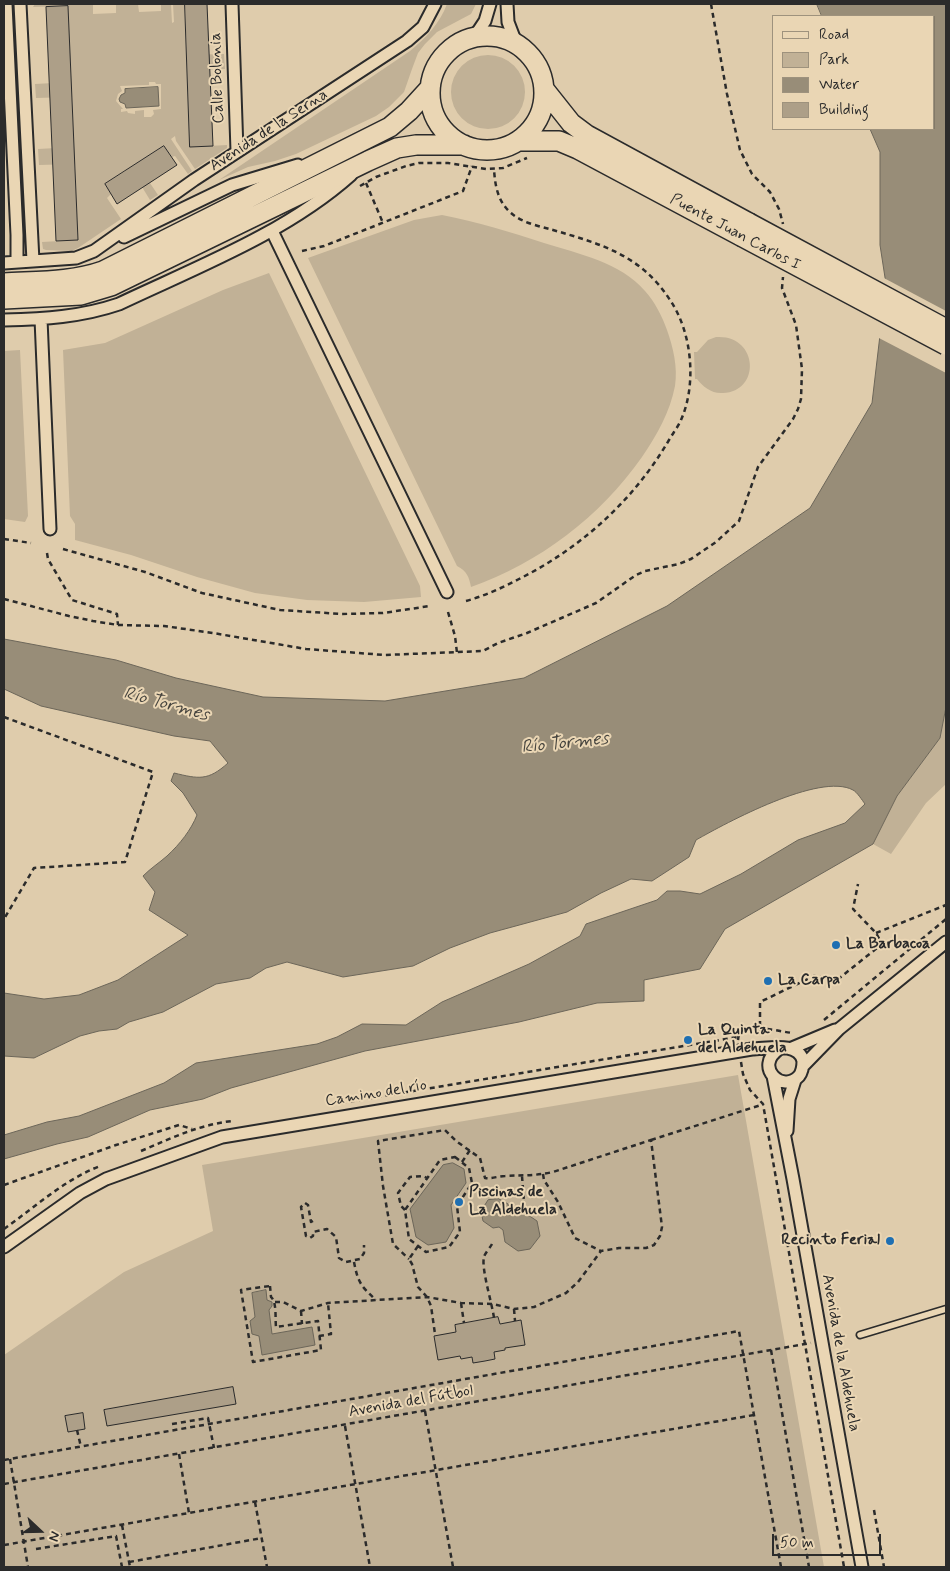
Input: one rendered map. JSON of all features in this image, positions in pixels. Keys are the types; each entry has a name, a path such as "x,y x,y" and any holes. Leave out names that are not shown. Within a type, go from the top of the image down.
{"main road":[{"path":"475,36 496,36 516,43 530,55 540,71 544,88 542,109 533,127 518,141 501,148 482,150 464,145 452,138 442,128 435,116 431,102 430,88 434,70 444,55 458,43 475,36"},
{"name":"Avenida de la Serna","path":"4,283 71,279 86,277 103,271 390,127 409,111 430,88"},
{"name":"Puente Juan Carlos I","path":"544,88 571,123 587,136 745,230 946,345"},
{"name":"Puente Juan Carlos I","path":"518,141 559,141 578,149 946,329"},
{"path":"4,299 81,295 111,286 398,148 416,145 464,145"}],"street":[{"path":"6,4 17,225 17,262"},
{"path":"20,4 33,261"},
{"name":"Calle Bolonia","path":"232,4 238,151"},
{"name":"Avenida de la Serna","path":"94,252 194,180 406,41 423,27 435,4"},
{"path":"475,36 485,21 490,4"},
{"path":"507,4 508,22 516,43"},
{"name":"Avenida de la Serna","path":"4,263 76,258 94,252 232,185 338,154"},
{"path":"4,320 76,316 119,304 272,231 335,189 368,161"},
{"path":"272,231 447,592"},
{"path":"41,319 50,529"},
{"path":"803,1066 802,1058 792,1048 779,1048 769,1060 769,1069 772,1076 779,1081 795,1080 803,1066 839,1029 946,942"},
{"path":"792,1048 839,1029"},
{"name":"Camino del río","path":"4,1247 80,1193 106,1178 222,1137 740,1051 779,1048"},
{"name":"Avenida de la Aldehuela","path":"772,1076 862,1567"},
{"name":"Avenida de la Aldehuela","path":"786,1145 789,1099 795,1080"}],"lane":[{"path":"860,1335 946,1309"}],"path":[{"path":"711,4 727,94 740,150 752,174 770,192 779,209 784,227"},
{"path":"302,251 324,246 463,191 472,166"},
{"path":"466,601 501,588 547,565 611,514 638,485 662,453 681,420 688,391 690,356 682,324 670,300 654,279 632,260 603,245 528,222 512,214 500,200 494,169"},
{"path":"366,182 383,223"},
{"path":"4,599 69,616 118,625 138,624 203,631 306,649 385,655 483,651 498,643 582,610 596,603 636,575 691,559 716,542 739,521 758,467 793,419 801,399 802,369 796,325 782,288 783,271"},
{"path":"4,539 31,543"},
{"path":"63,549 145,572 202,593 280,610 342,614 383,613 430,606"},
{"path":"47,553 72,600 117,614 118,625"},
{"path":"448,612 456,636 457,653"},
{"path":"4,717 153,772 125,862 34,868 4,918"},
{"path":"760,1035 760,1002 814,976 837,980 882,944 876,934 853,909 858,884"},
{"path":"876,934 946,905"},
{"path":"823,1020 946,919"},
{"path":"800,1034 760,1028 747,1029 740,1033 738,1037 743,1074 750,1090 763,1104 844,1567"},
{"path":"435,1334 431,1306 427,1297 418,1287 412,1264 393,1244 383,1186 378,1140 446,1130 456,1141 480,1158 485,1178 543,1174 776,1100"},
{"path":"4,1185 116,1145 179,1125 193,1130"},
{"path":"543,1174 544,1180 558,1202 575,1238 601,1251 619,1248 646,1248 654,1245 660,1236 662,1227 651,1140"},
{"path":"462,1162 470,1150"},
{"path":"404,1210 440,1160 455,1157 470,1168 472,1184 457,1206 460,1232 450,1247 426,1252 409,1239 404,1210 398,1193 410,1177 423,1176 427,1178"},
{"path":"522,1176 524,1202"},
{"path":"313,1221 311,1222 308,1205 305,1203 301,1207 306,1236 310,1238 313,1236 313,1232 327,1229 336,1237 339,1258 346,1262 360,1259 364,1253 364,1245"},
{"path":"492,1244 484,1256 484,1262 494,1318"},
{"path":"409,1259 418,1246"},
{"path":"275,1302 283,1302 301,1311 328,1304 427,1297 462,1303 492,1304 514,1309 534,1307 566,1293 578,1282 601,1251"},
{"path":"353,1261 357,1279 364,1289 376,1300"},
{"path":"270,1286 271,1297 275,1302 276,1327 302,1324 318,1321 321,1350 253,1362 240,1290 270,1286"},
{"path":"462,1303 464,1323"},
{"path":"319,1336 331,1334 328,1304"},
{"path":"514,1309 515,1321"},
{"path":"301,1311 302,1324"},
{"name":"Avenida del Fútbol","path":"4,1460 739,1331 744,1356"},
{"name":"Avenida del Fútbol","path":"4,1484 822,1341"},
{"path":"771,1350 809,1567"},
{"path":"744,1356 781,1567"},
{"path":"425,1411 453,1567"},
{"path":"4,1546 754,1415"},
{"path":"172,1424 208,1418 214,1448"},
{"path":"344,1426 370,1567"},
{"path":"77,1430 81,1446"},
{"path":"180,1454 189,1513"},
{"path":"10,1459 28,1567"},
{"path":"255,1502 267,1567"},
{"path":"874,1510 884,1567"},
{"path":"122,1525 130,1567"},
{"path":"36,1550 116,1536 122,1567"},
{"path":"129,1562 262,1538"}],"green space":[{"path":"35,4 93,4 93,14 116,13 116,4 138,4 139,12 161,11 161,4 171,4 172,23 174,22 173,4 185,4 187,55 224,54 225,69 188,70 191,147 227,145 227,148 195,169 176,141 175,136 171,139 192,171 188,174 175,156 172,157 164,146 143,160 144,174 158,195 150,200 139,182 126,170 105,184 111,194 107,198 121,219 72,251 46,250 43,249 42,242 78,240 75,164 39,165 38,149 74,147 72,97 36,98 35,84 71,82 68,6 33,7","holes":["149,82 155,82 156,84 161,84 161,109 153,110 154,114 151,117 144,117 144,110 135,111 135,114 128,113 127,111 121,112 121,109 123,109 116,101 118,94 122,91 120,86 149,85"]},
{"path":"447,4 476,4 471,14 437,32 425,44 418,53 404,92 389,107 376,116 296,154 248,167 219,180 410,51 432,30 441,18"},
{"path":"481,55 495,55 509,61 519,71 525,85 525,99 519,113 509,123 495,129 481,129 467,123 457,113 451,99 451,85 457,71 467,61"},
{"path":"442,215 585,255 624,273 645,291 658,309 669,337 675,364 675,386 670,405 662,423 642,457 607,499 566,536 544,551 496,577 471,587 467,575 457,566 308,258 414,220"},
{"path":"269,273 420,586 421,597 364,602 307,600 255,593 75,540 75,524 70,516 63,350 105,343 223,290"},
{"path":"716,337 730,338 740,344 747,353 750,363 749,374 744,383 736,390 719,393 705,387 695,379 694,352 697,352 708,340"},
{"path":"20,350 28,516 25,522 4,519 4,351"},
{"path":"946,707 946,784 926,803 891,854 873,844 897,796 940,738"},
{"path":"738,1075 824,1567 4,1567 4,1355 124,1272 213,1231 202,1165"}],"water":[{"name":"Río Tormes","path":"817,4 946,4 946,707 940,738 897,796 873,844 725,929 700,969 644,980 644,1001 597,1003 519,1022 365,1051 231,1088 203,1099 150,1110 88,1137 4,1159 4,1135 47,1122 79,1116 164,1083 196,1063 317,1044 337,1037 362,1024 406,1025 442,1002 529,964 580,936 586,924 657,900 667,891 700,894 741,874 798,840 845,823 865,804 853,790 838,786 797,793 750,812 696,840 689,857 652,881 631,879 567,912 490,933 450,948 413,966 343,977 287,962 266,968 250,978 216,984 163,1012 129,1022 117,1029 80,1036 34,1058 4,1056 4,993 44,999 79,995 118,980 188,935 149,910 155,892 143,876 176,847 195,821 197,815 183,793 171,781 174,773 197,777 209,776 228,763 210,741 174,736 41,706 4,689 4,639 116,660 176,678 263,697 385,701 524,678 667,606 810,508 872,403 886,284 880,245 880,152 870,130 935,130 935,15 822,15"},
{"path":"158,87 159,106 126,108 125,104 120,102 119,99 125,93 125,89"},
{"path":"453,1163 464,1169 466,1183 451,1205 454,1228 446,1242 428,1245 416,1237 410,1209 443,1165"},
{"path":"499,1199 508,1204 510,1212 515,1215 525,1213 537,1221 540,1236 530,1249 518,1251 505,1242 503,1230 499,1227 493,1228 483,1221 481,1211 488,1200"},
{"path":"266,1290 267,1300 272,1302 269,1310 272,1334 312,1327 315,1345 262,1355 259,1336 252,1334 250,1321 255,1317 252,1293"}],"pier":[{"path":"882,277 946,311 946,373 877,337 883,284"}],"building":[{"path":"185,4 207,4 213,146 190,147"},
{"path":"68,6 78,240 56,241 46,7"},
{"path":"164,146 177,165 117,204 105,184"},
{"path":"498,1317 500,1324 521,1320 525,1345 494,1352 495,1359 485,1361 473,1363 472,1357 461,1359 460,1356 438,1360 434,1336 456,1332 455,1325"},
{"path":"233,1387 236,1404 107,1426 104,1410"},
{"path":"83,1413 85,1429 68,1432 65,1416"}],"place":[{"name":"La Barbacoa","path":"836,945"},
{"name":"La Carpa","path":"768,981"},
{"name":"La Quinta del Aldehuela","path":"688,1040"},
{"name":"Piscinas de La Aldehuela","path":"459,1202"},
{"name":"Recinto Ferial","path":"890,1241"}]}
